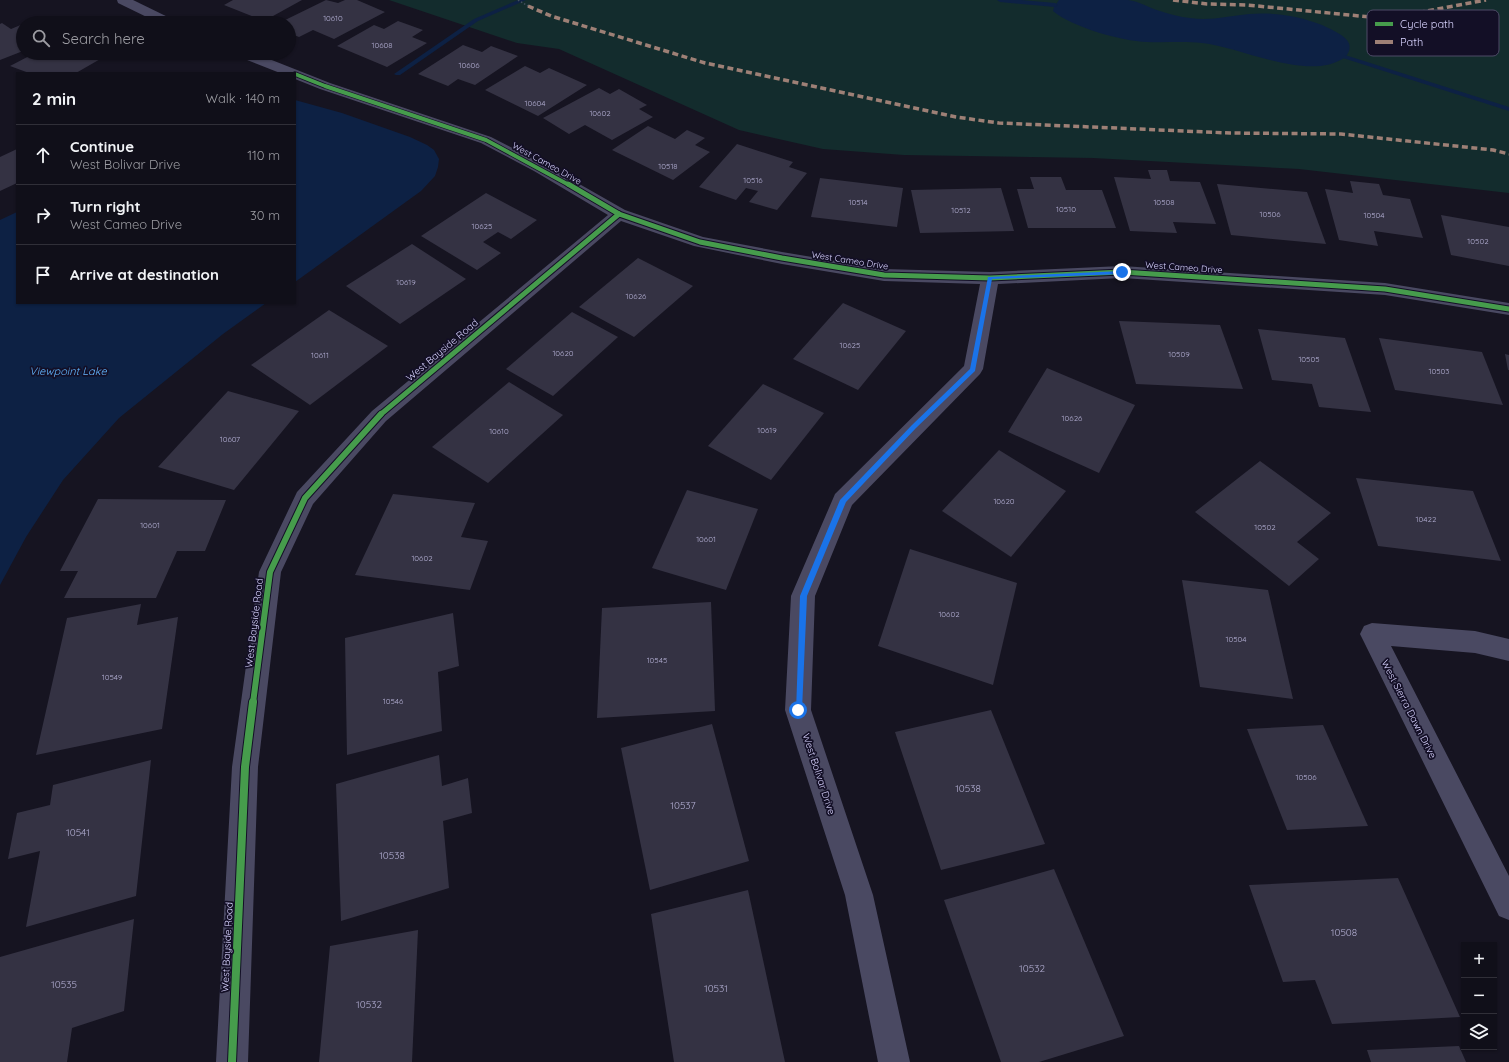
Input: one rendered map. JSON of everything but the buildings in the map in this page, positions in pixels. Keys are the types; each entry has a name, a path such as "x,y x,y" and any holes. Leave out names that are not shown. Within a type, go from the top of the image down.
{"street":[{"path":"123,0 154,16"},
{"name":"West Cameo Drive","path":"260,60 291,72"},
{"name":"West Cameo Drive","path":"296,74 325,86 486,140 540,168 619,214 700,242 782,258 884,275 990,278 1129,273 1385,290 1509,309"},
{"name":"West Bayside Road","path":"232,1062 245,767 270,572 305,498 379,416 619,214"},
{"name":"West Bolivar Drive","path":"894,1062 859,894 798,710 803,596 843,500 914,427 973,370 990,278"},
{"name":"West Sierra Dawn Drive","path":"1509,650 1475,642 1372,634 1509,906"}],"path":[{"path":"518,0 528,6"}],"green space":[{"path":"389,0 1509,0 1509,193 1299,169 1093,158 904,155 823,149 739,130 559,49 517,43"}],"water":[{"path":"1059,0 1128,0 1156,10 1182,17 1198,19 1212,19 1249,14 1286,15 1313,22 1335,31 1348,41 1350,49 1344,58 1329,64 1312,66 1294,65 1274,61 1202,43 1147,42 1124,39 1084,28 1061,17 1053,11"},
{"path":"296,100 342,113 410,137 434,150 439,159 438,167 435,176 421,191 296,281"},
{"name":"Viewpoint Lake","path":"16,212 16,304 265,304 223,334 119,418 63,480 26,537 0,585 0,220"}],"waterway":[{"path":"398,74 476,20 523,0"},
{"path":"1000,0 1055,5"},
{"path":"1345,57 1509,109"}],"marked path":[{"path":"1173,0 1207,4 1247,5 1367,17"},
{"path":"1432,10 1486,0"},
{"path":"528,6 551,16 705,63 956,117 999,123 1230,133 1341,134 1493,150 1509,154"}],"cycle path":[{"path":"296,74 325,86 486,140 540,168 619,214 700,242 782,258 884,275 990,278 1122,272 1385,289 1509,309"},
{"path":"232,1062 245,767 270,572 305,498 379,416 619,214"}],"route":[{"path":"798,710 803,596 843,500 914,427 973,370 990,278 1122,272"}]}
